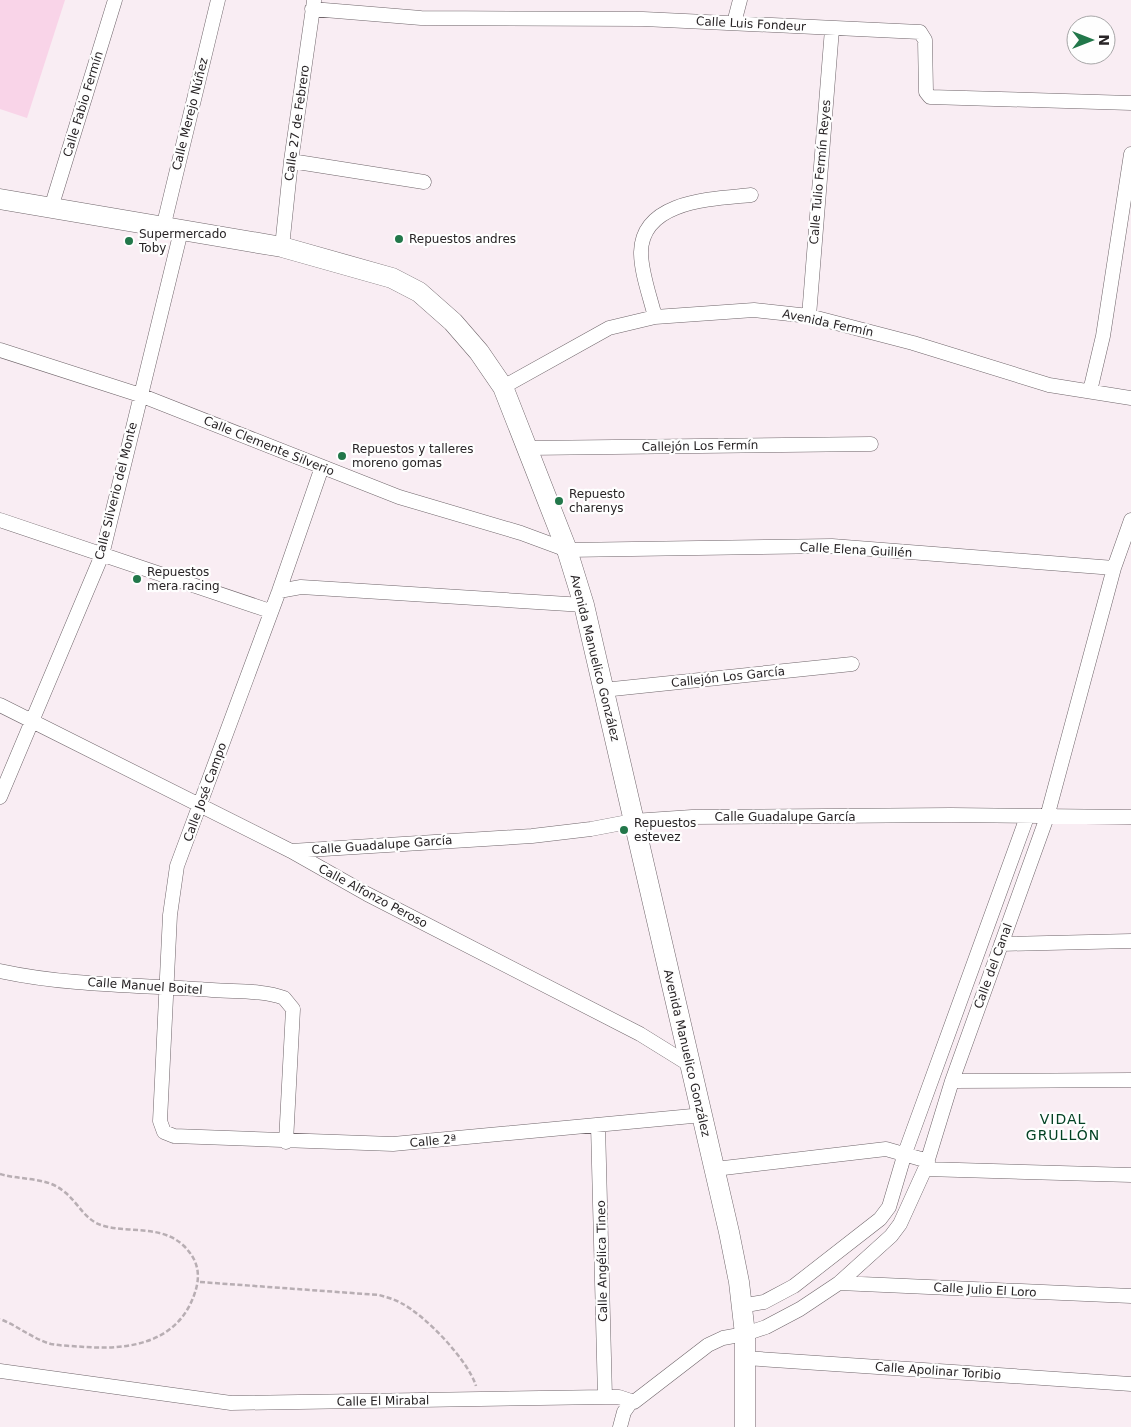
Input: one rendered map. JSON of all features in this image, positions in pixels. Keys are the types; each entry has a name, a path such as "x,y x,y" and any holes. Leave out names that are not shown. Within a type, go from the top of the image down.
{"street":[{"name":"Calle Fabio Fermín","path":"51,208 115,0"},
{"name":"Calle Merejo Núñez","path":"172,229 218,0"},
{"path":"734,23 740,0"},
{"name":"Calle Luis Fondeur","path":"313,5 421,18 643,19 920,32 925,40 926,92 933,98 1131,103"},
{"name":"Calle 27 de Febrero","path":"282,247 291,161 313,5"},
{"name":"Calle Tulio Fermín Reyes","path":"809,316 832,29"},
{"path":"1090,392 1103,336 1131,154"},
{"path":"291,161 424,182"},
{"path":"654,317 641,253 646,233 653,222 674,208 702,200 750,195"},
{"name":"Avenida Manuelico González","path":"0,199 282,247 374,272 410,286 435,305 453,322 479,352 503,387 567,550 584,605 703,1115 732,1249 742,1306 745,1334 745,1427"},
{"name":"Calle Silverio del Monte","path":"0,797 102,555 140,395 172,229"},
{"name":"Avenida Fermín","path":"503,387 609,328 654,317 754,310 809,316 913,343 1049,385 1131,398"},
{"name":"Calle Clemente Silverio","path":"0,350 140,395 399,497 521,533 567,550"},
{"name":"Callejón Los Fermín","path":"528,448 871,444"},
{"name":"Calle José Campo","path":"164,1132 160,1121 166,987 170,915 178,866 270,611 279,591 322,467"},
{"path":"0,520 270,611"},
{"name":"Calle del Canal","path":"745,1334 766,1327 791,1314 839,1283 891,1236 900,1224 926,1165 952,1081 1047,817 1114,568 1131,520"},
{"name":"Calle Elena Guillén","path":"567,550 832,546 1114,568"},
{"path":"279,591 301,587 584,605"},
{"name":"Callejón Los García","path":"603,690 852,664"},
{"name":"Calle Alfonzo Peroso","path":"0,705 291,851 367,894 640,1034 690,1065"},
{"name":"Calle Guadalupe García","path":"291,851 532,836 591,830 633,821 706,817 1131,817"},
{"path":"742,1306 764,1302 794,1286 880,1219 889,1207 905,1153 1027,817"},
{"path":"1001,944 1131,941"},
{"name":"Calle Manuel Boitel","path":"0,971 23,976 94,984 166,987 278,996 288,1001 293,1009 293,1022 286,1142"},
{"path":"952,1081 1131,1080"},
{"name":"Calle 2ª","path":"164,1132 174,1136 286,1142 393,1144 703,1115"},
{"name":"Calle Angélica Tineo","path":"598,1125 605,1397"},
{"path":"715,1169 886,1149 905,1153 926,1165 1131,1175"},
{"name":"Calle Julio El Loro","path":"839,1283 1131,1296"},
{"path":"620,1427 624,1412 631,1402 640,1398 708,1345 723,1338 745,1334"},
{"name":"Calle Apolinar Toribio","path":"745,1358 1131,1384"},
{"name":"Calle El Mirabal","path":"0,1371 231,1403 605,1397 621,1397 631,1402"}],"path":[{"path":"0,1174 48,1183 62,1189 86,1217 103,1226 165,1234 183,1245 194,1259 200,1282 189,1308 176,1324 162,1336 136,1346 108,1349 51,1344 0,1319"},
{"path":"200,1282 379,1294 402,1303 423,1319 465,1364 475,1382 478,1399"}],"shaded area":[{"path":"0,0 65,0 27,118 0,109"}],"place":[{"name":"Repuestos andres","path":"399,239"},
{"name":"Supermercado Toby","path":"129,241"},
{"name":"Repuestos y talleres moreno gomas","path":"342,456"},
{"name":"Repuesto charenys","path":"559,501"},
{"name":"Repuestos mera racing","path":"137,579"},
{"name":"Repuestos estevez","path":"624,830"}],"district":[{"name":"VIDAL GRULLÓN","path":"1063,1128"}]}
